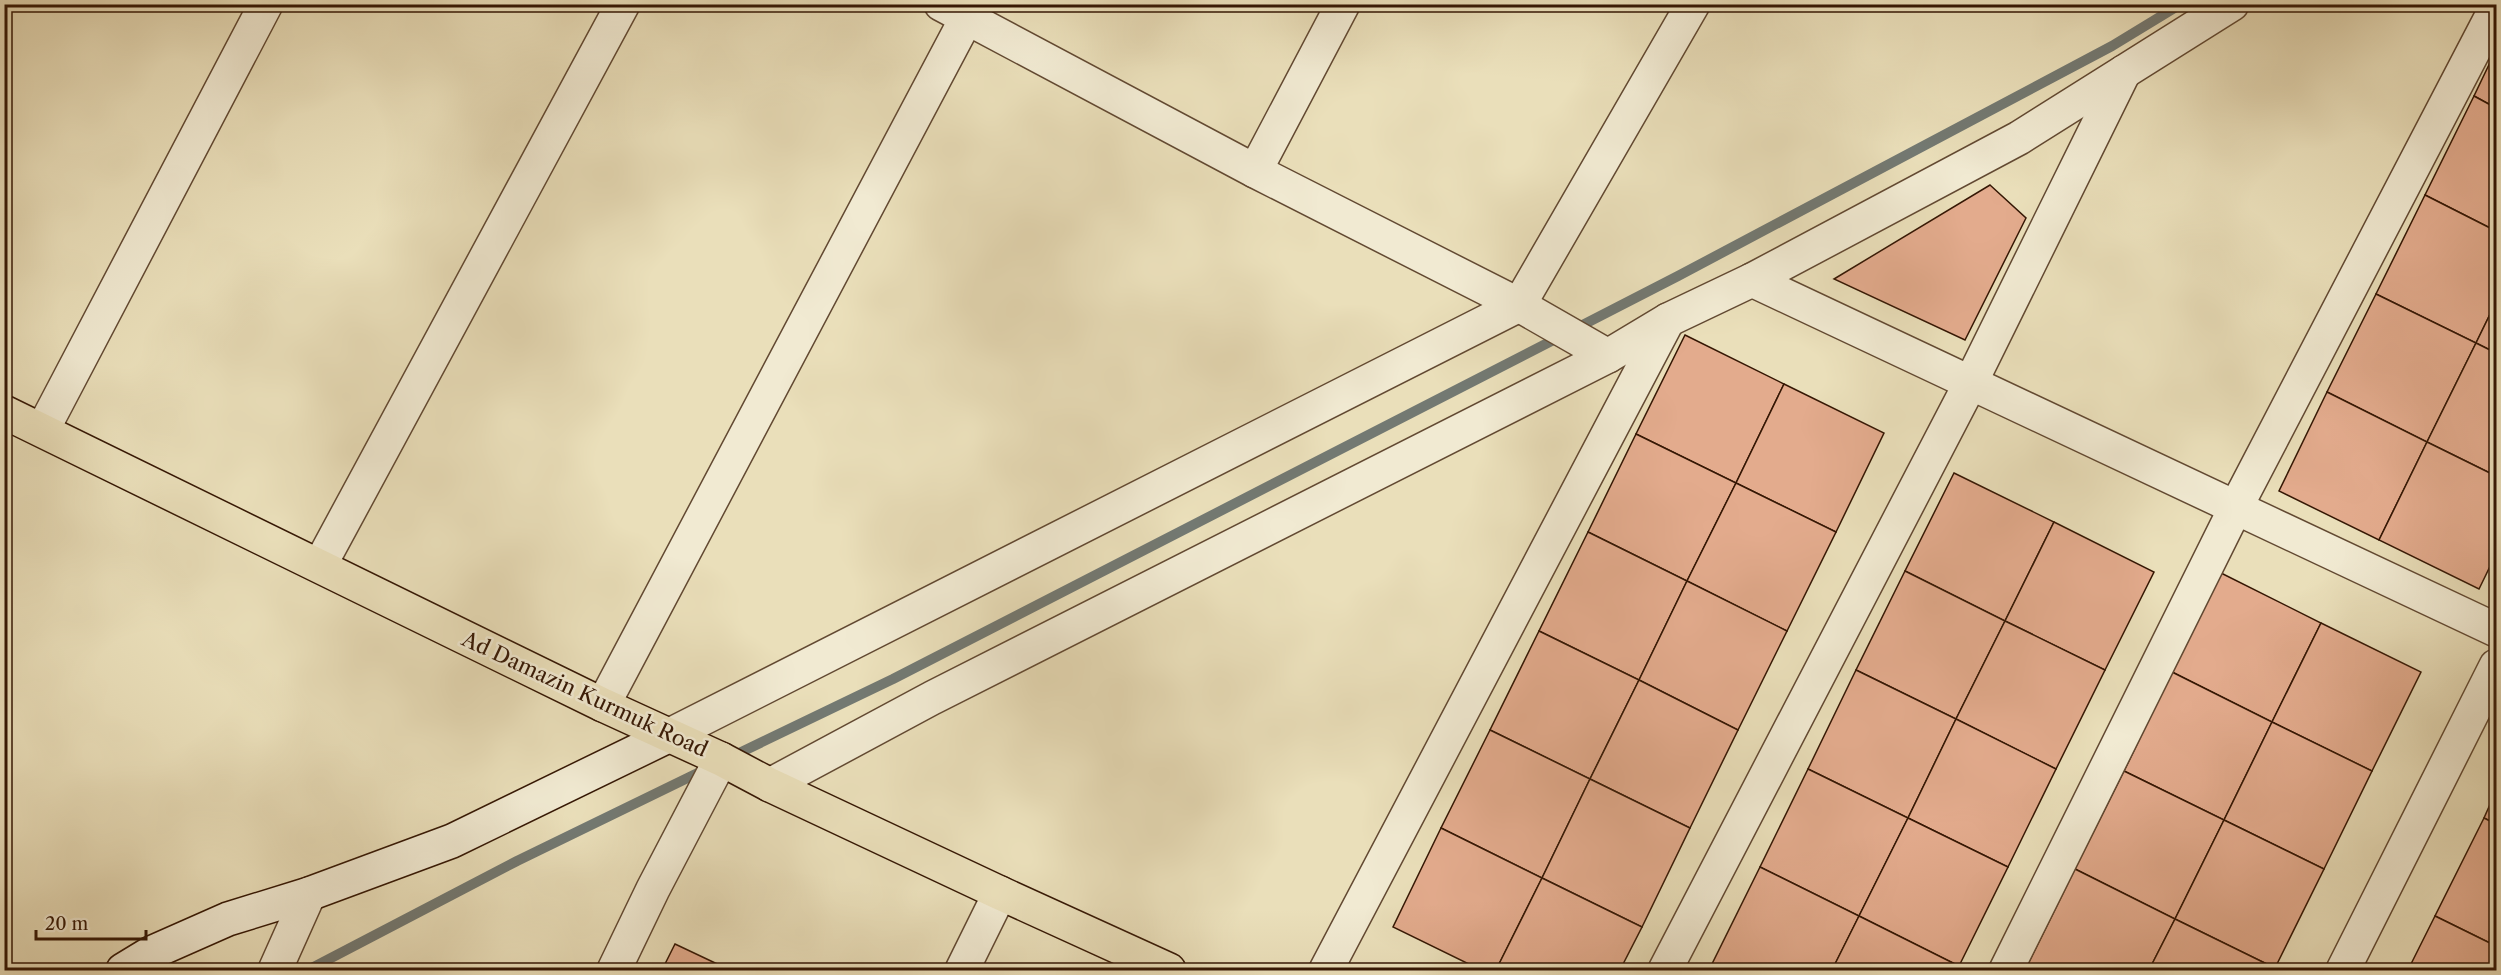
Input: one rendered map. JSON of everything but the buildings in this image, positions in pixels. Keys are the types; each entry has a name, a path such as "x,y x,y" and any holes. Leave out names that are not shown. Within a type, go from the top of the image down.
{"highway":[{"name":"Ad Damazin Kurmuk Road","path":"4,412 43,429 603,705 721,759 770,785 1169,970"}],"street":[{"path":"43,429 266,4"},
{"path":"320,565 623,4"},
{"path":"1255,171 1343,4"},
{"path":"123,970 151,953 228,919 309,894 452,841 670,735 1520,305 1693,4"},
{"path":"770,785 932,698 1608,356 1668,320 1752,280 2019,138 2232,4"},
{"path":"2006,970 2236,507 2496,8"},
{"path":"603,705 960,9 1255,171 1520,305 1608,356"},
{"path":"1665,970 1970,384 2124,72"},
{"path":"1752,280 2496,630"},
{"path":"1326,970 1668,320"},
{"path":"2343,970 2496,666"},
{"path":"614,970 653,889 721,759"},
{"path":"962,970 1000,893"},
{"path":"275,970 309,894"}],"waterway":[{"path":"731,757 893,679 1678,276 2112,46 2181,4"},
{"path":"308,970 517,861 706,769"}]}
